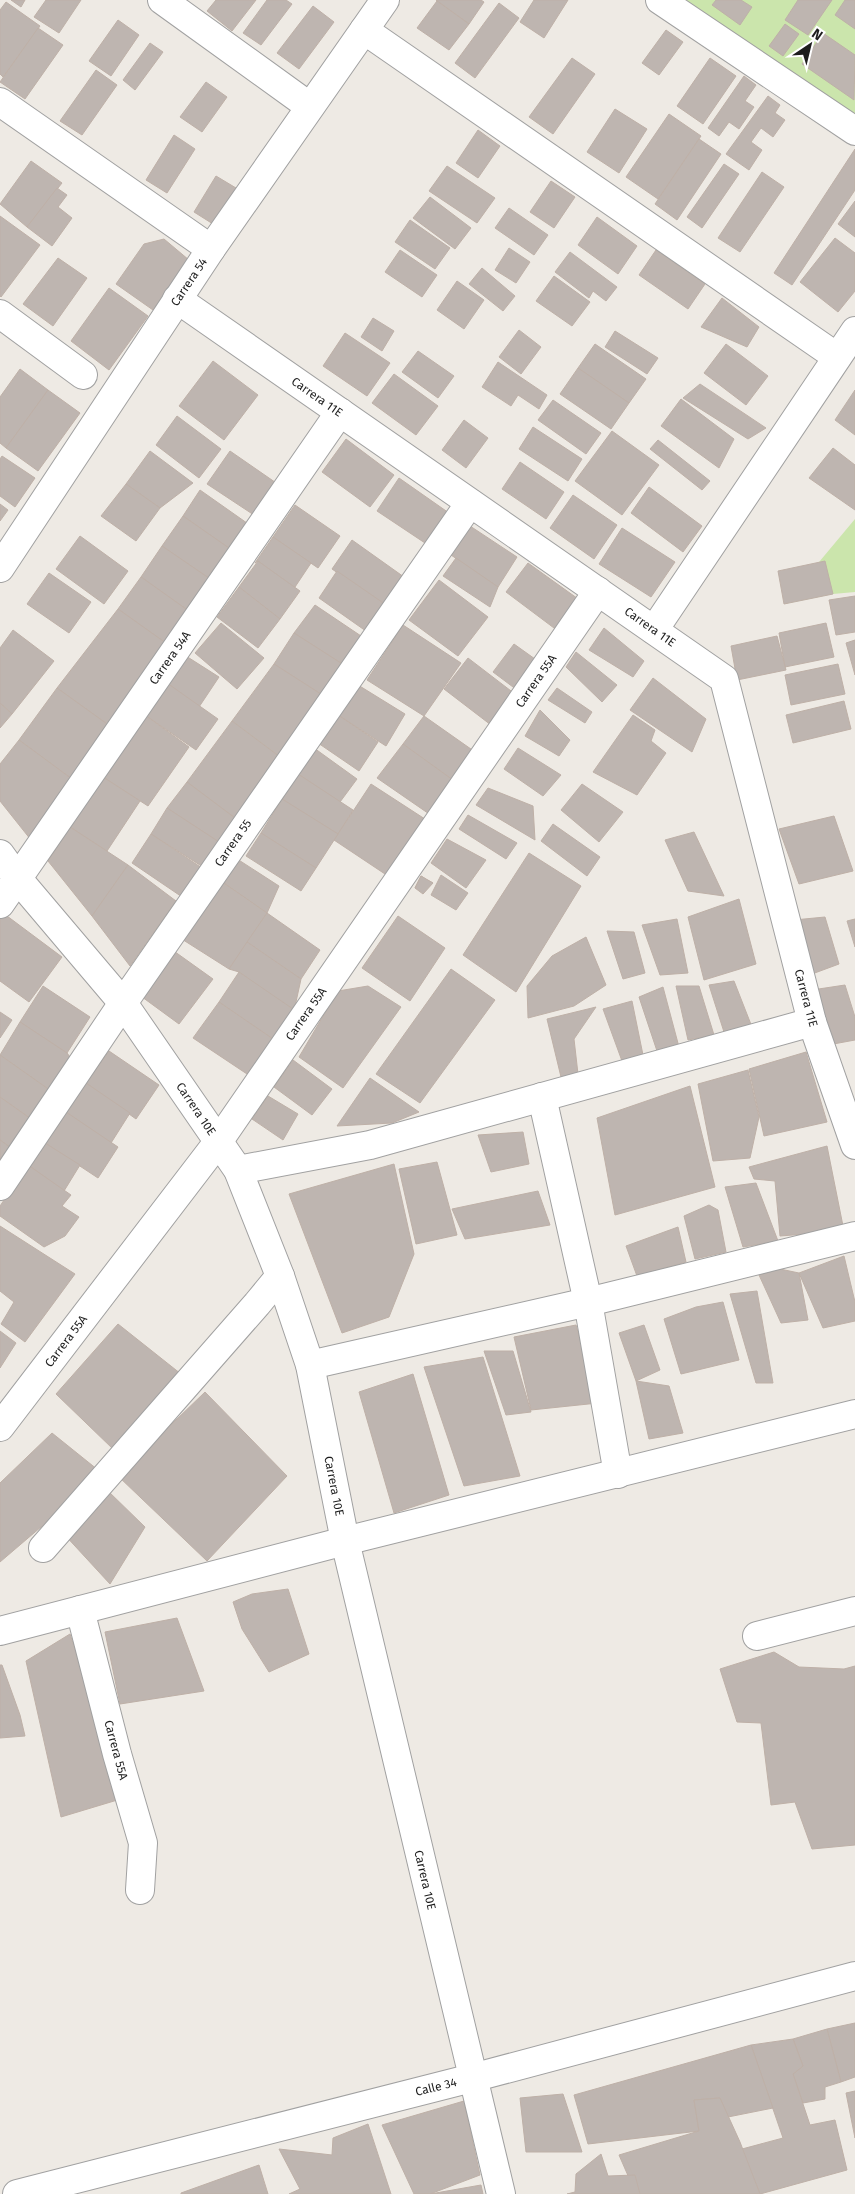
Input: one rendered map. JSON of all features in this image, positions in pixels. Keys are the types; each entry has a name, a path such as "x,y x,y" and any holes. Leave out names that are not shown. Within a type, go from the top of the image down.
{"street":[{"path":"162,0 310,106"},
{"name":"Carrera 54","path":"0,568 177,299 385,0"},
{"path":"660,0 855,131"},
{"path":"364,30 837,357"},
{"path":"0,102 211,249"},
{"name":"Carrera 11E","path":"177,299 724,678 812,1022 855,1145"},
{"path":"0,314 84,375"},
{"path":"654,630 855,331"},
{"name":"Carrera 54A","path":"0,904 340,412"},
{"name":"Carrera 55","path":"0,1186 123,1003 470,503"},
{"name":"Carrera 55A","path":"0,1427 218,1142 598,591"},
{"name":"Carrera 10E","path":"0,854 18,879 123,1003 238,1170 280,1276 310,1365 345,1541 501,2194"},
{"path":"238,1170 370,1145 812,1022"},
{"path":"542,1097 588,1302 618,1474"},
{"path":"310,1365 588,1302 855,1236"},
{"path":"42,1548 280,1276"},
{"path":"0,1632 345,1541 855,1414"},
{"name":"Carrera 55A","path":"80,1610 117,1754 143,1843 140,1890"},
{"path":"757,1636 855,1611"},
{"name":"Calle 34","path":"17,2194 472,2078 855,1976"}],"green space":[{"path":"648,0 855,0 855,133"},
{"path":"855,519 855,592 833,594 784,604"}],"building":[{"path":"11,0 25,0 21,7"},
{"path":"46,0 81,0 59,33 34,17"},
{"path":"216,0 256,0 232,31 207,11"},
{"path":"267,0 286,0 292,4 261,45 243,33"},
{"path":"436,0 481,0 484,2 469,24"},
{"path":"534,0 568,0 544,38 520,22"},
{"path":"716,0 741,0 752,7 740,25 712,5"},
{"path":"798,0 832,0 808,35 785,20"},
{"path":"845,0 855,0 855,29 835,15"},
{"path":"437,1 469,24 449,50 417,28"},
{"path":"6,2 40,26 3,77 0,74 0,10"},
{"path":"499,3 519,18 475,78 455,63"},
{"path":"313,6 334,22 299,69 277,53"},
{"path":"118,20 139,35 111,76 89,61"},
{"path":"785,24 799,34 783,56 769,46"},
{"path":"38,28 63,45 25,99 0,82"},
{"path":"666,30 683,42 659,75 642,63"},
{"path":"823,33 855,55 854,100 802,64"},
{"path":"150,43 163,52 135,90 123,80"},
{"path":"572,58 595,74 553,134 529,117"},
{"path":"710,58 736,76 703,124 677,106"},
{"path":"96,70 117,85 82,135 60,121"},
{"path":"744,76 756,85 745,101 754,107 739,129 729,122 719,136 708,128"},
{"path":"206,82 227,97 202,132 180,117"},
{"path":"768,96 780,105 775,113 785,120 773,137 761,128 751,142 762,150 749,170 726,154"},
{"path":"615,109 647,129 619,173 587,152"},
{"path":"669,114 701,136 658,199 626,177"},
{"path":"478,130 500,146 478,178 456,163"},
{"path":"174,135 195,149 167,193 146,180"},
{"path":"699,139 721,154 677,220 655,204"},
{"path":"855,149 855,190 792,285 774,273"},
{"path":"31,161 62,183 27,227 0,204"},
{"path":"724,164 739,174 702,228 687,217"},
{"path":"447,166 495,198 477,223 429,191"},
{"path":"762,172 784,187 740,252 718,238"},
{"path":"216,176 236,188 213,224 194,212"},
{"path":"551,181 575,197 554,228 530,212"},
{"path":"57,188 67,195 58,207 72,218 52,246 27,227"},
{"path":"430,197 471,228 455,249 413,218"},
{"path":"855,201 855,237 838,224"},
{"path":"509,208 548,235 534,255 495,228"},
{"path":"0,216 40,245 1,297 0,296"},
{"path":"597,217 637,246 618,274 578,245"},
{"path":"410,220 450,248 435,269 395,242"},
{"path":"835,238 855,253 855,291 838,312 800,282"},
{"path":"164,239 189,260 153,310 116,284 144,244"},
{"path":"509,248 530,262 516,283 495,270"},
{"path":"400,250 437,275 422,297 385,272"},
{"path":"656,250 705,284 688,309 639,275"},
{"path":"570,252 617,287 606,301 593,291 589,298 555,272"},
{"path":"58,258 87,278 53,326 23,304"},
{"path":"482,268 515,296 503,311 469,284"},
{"path":"554,276 590,302 572,326 536,301"},
{"path":"457,281 484,300 464,329 437,310"},
{"path":"109,288 148,316 109,370 71,341"},
{"path":"722,298 759,327 747,347 701,327"},
{"path":"373,318 394,331 382,351 361,337"},
{"path":"519,330 541,347 521,374 499,357"},
{"path":"615,331 658,358 647,374 605,347"},
{"path":"345,333 390,363 367,396 323,366"},
{"path":"595,344 646,379 629,403 578,368"},
{"path":"726,344 768,376 746,405 704,373"},
{"path":"418,351 454,376 438,398 402,372"},
{"path":"213,361 258,395 224,440 179,406"},
{"path":"498,362 547,395 539,409 518,395 511,406 482,387"},
{"path":"578,368 629,403 611,429 560,394"},
{"path":"20,369 48,390 6,448 0,443 0,397"},
{"path":"394,374 438,406 416,435 372,403"},
{"path":"700,384 766,428 748,439 683,398"},
{"path":"48,390 80,413 38,471 6,448"},
{"path":"855,390 855,435 835,420"},
{"path":"681,399 734,439 719,468 661,426"},
{"path":"553,400 601,433 586,454 538,420"},
{"path":"177,416 221,449 199,478 156,445"},
{"path":"464,420 488,438 466,468 442,450"},
{"path":"533,427 582,459 568,481 519,449"},
{"path":"612,431 659,465 622,515 575,481"},
{"path":"346,439 394,475 370,507 322,472"},
{"path":"658,440 710,481 702,490 650,449"},
{"path":"833,448 855,465 855,510 809,478"},
{"path":"150,451 193,483 160,508 126,484"},
{"path":"230,451 282,487 260,519 207,484"},
{"path":"2,456 35,478 15,507 0,496 0,459"},
{"path":"520,462 564,492 546,519 502,489"},
{"path":"399,478 449,513 428,545 377,511"},
{"path":"126,484 160,508 136,541 101,516"},
{"path":"649,487 702,526 683,552 631,513"},
{"path":"200,490 254,528 236,553 183,516"},
{"path":"573,495 617,525 594,559 550,528"},
{"path":"0,504 8,510 0,521"},
{"path":"295,505 340,536 318,568 273,537"},
{"path":"183,516 236,553 216,583 162,546"},
{"path":"470,526 517,557 498,587 451,555"},
{"path":"622,528 675,562 651,597 599,564"},
{"path":"80,536 128,571 104,604 56,569"},
{"path":"273,537 311,563 293,590 258,561 255,563"},
{"path":"352,540 404,577 384,605 332,569"},
{"path":"162,546 216,583 193,614 141,577"},
{"path":"456,558 498,587 490,607 443,576"},
{"path":"258,561 300,591 280,619 239,587"},
{"path":"825,561 833,594 784,604 778,571"},
{"path":"528,563 581,601 558,631 506,592"},
{"path":"337,571 392,609 373,636 319,598"},
{"path":"49,573 91,602 69,633 27,604"},
{"path":"141,577 193,614 170,646 118,609"},
{"path":"439,580 488,617 458,656 409,620"},
{"path":"239,587 280,619 258,648 217,617"},
{"path":"855,596 855,632 836,635 829,600"},
{"path":"315,605 364,638 347,667 294,633"},
{"path":"118,609 170,646 114,729 57,688"},
{"path":"221,623 264,658 237,689 195,653"},
{"path":"826,623 834,657 785,667 779,633"},
{"path":"403,625 461,663 424,716 367,680"},
{"path":"604,628 644,661 633,677 589,650"},
{"path":"13,630 54,661 12,714 0,703 0,648"},
{"path":"294,633 347,667 327,698 274,664"},
{"path":"777,636 786,670 737,680 731,646"},
{"path":"855,640 855,675 846,643"},
{"path":"514,644 542,664 521,693 493,672"},
{"path":"576,652 617,685 602,702 566,667"},
{"path":"186,656 219,677 199,707 167,683"},
{"path":"468,658 515,694 491,725 444,689"},
{"path":"274,664 327,698 280,757 232,721"},
{"path":"838,664 845,694 791,705 785,675"},
{"path":"653,678 706,719 692,752 630,710"},
{"path":"167,683 218,719 196,750 145,715"},
{"path":"358,685 405,714 386,746 338,715"},
{"path":"57,688 114,729 76,782 19,740"},
{"path":"557,688 592,712 585,723 548,700"},
{"path":"844,701 851,729 793,743 786,715"},
{"path":"0,703 12,714 0,728"},
{"path":"540,710 570,740 559,756 525,736"},
{"path":"145,715 189,747 148,806 103,777"},
{"path":"338,715 378,742 359,771 318,743"},
{"path":"633,715 655,730 651,741 666,753 637,795 593,772"},
{"path":"424,716 478,754 457,783 403,744"},
{"path":"232,721 280,757 235,818 187,782"},
{"path":"19,740 76,782 35,845 0,801 0,764"},
{"path":"403,744 457,783 435,818 377,778"},
{"path":"314,748 357,779 340,802 298,774"},
{"path":"518,748 561,775 543,796 504,769"},
{"path":"298,774 353,810 338,834 282,799"},
{"path":"103,777 140,801 107,851 70,827"},
{"path":"187,782 235,818 219,842 167,808"},
{"path":"371,784 428,821 391,878 334,840"},
{"path":"582,784 623,812 599,842 561,810"},
{"path":"488,788 533,806 535,840 476,805"},
{"path":"282,799 338,834 316,868 261,833"},
{"path":"167,808 219,842 203,867 151,834"},
{"path":"468,815 517,843 506,859 459,829"},
{"path":"834,816 853,871 799,884 779,829"},
{"path":"553,824 600,857 587,876 541,841"},
{"path":"70,827 128,865 92,916 48,861"},
{"path":"694,832 724,896 688,891 665,840"},
{"path":"261,833 316,868 301,891 246,856"},
{"path":"151,834 211,874 191,903 132,863"},
{"path":"447,839 486,860 466,888 431,863"},
{"path":"529,853 581,886 516,992 463,955"},
{"path":"231,855 279,886 267,913 215,877"},
{"path":"128,865 176,901 130,966 92,916"},
{"path":"441,875 468,893 456,910 431,895"},
{"path":"421,876 427,880 433,883 415,888"},
{"path":"421,876 433,883 423,894 415,888"},
{"path":"215,877 267,913 229,969 177,936"},
{"path":"739,899 756,964 704,980 688,917"},
{"path":"3,913 62,957 29,1002 0,981 0,917"},
{"path":"267,913 320,950 301,979 247,942"},
{"path":"398,916 445,948 410,1001 362,968"},
{"path":"825,917 839,964 812,974 794,920"},
{"path":"677,919 688,973 660,975 642,925"},
{"path":"855,919 855,947 847,921"},
{"path":"607,931 634,932 645,973 623,979"},
{"path":"586,937 606,985 574,1006 528,1018 527,986 552,956"},
{"path":"247,942 301,979 294,1011 239,972 229,969"},
{"path":"171,949 213,979 179,1024 138,994"},
{"path":"451,969 495,1000 420,1103 376,1074"},
{"path":"239,972 293,1009 273,1039 219,1002"},
{"path":"734,981 752,1027 724,1032 709,985"},
{"path":"845,985 855,1017 855,1040 828,1045 812,990"},
{"path":"43,986 90,1017 67,1053 20,1022"},
{"path":"368,986 401,1007 343,1088 299,1057 338,991"},
{"path":"676,986 699,986 714,1035 688,1040"},
{"path":"663,987 679,1047 658,1054 639,997"},
{"path":"632,1001 643,1055 622,1061 603,1009"},
{"path":"219,1002 273,1039 250,1076 193,1038"},
{"path":"596,1007 574,1039 578,1074 561,1077 547,1019"},
{"path":"0,1012 12,1020 0,1038"},
{"path":"20,1022 67,1053 73,1061 51,1091 0,1055"},
{"path":"109,1051 159,1085 136,1119 86,1083"},
{"path":"806,1052 827,1122 764,1136 749,1069"},
{"path":"0,1055 51,1091 31,1119 0,1097"},
{"path":"293,1060 332,1089 312,1115 274,1087"},
{"path":"748,1070 759,1117 750,1158 713,1161 698,1084"},
{"path":"370,1078 419,1112 392,1123 337,1126"},
{"path":"86,1083 130,1113 111,1143 66,1112"},
{"path":"690,1086 715,1187 615,1215 597,1118"},
{"path":"268,1096 298,1114 283,1140 252,1119"},
{"path":"0,1097 31,1119 11,1148 0,1140"},
{"path":"66,1112 118,1147 98,1178 45,1143"},
{"path":"523,1132 529,1164 491,1172 478,1135"},
{"path":"0,1140 11,1148 0,1165"},
{"path":"45,1143 80,1165 64,1191 28,1165"},
{"path":"827,1146 844,1231 780,1236 775,1181 754,1179 749,1167"},
{"path":"437,1162 457,1235 416,1244 399,1169"},
{"path":"394,1164 414,1254 389,1317 342,1333 289,1194"},
{"path":"28,1165 71,1195 62,1206 79,1217 65,1236 44,1247 0,1216 0,1206"},
{"path":"756,1183 778,1241 743,1247 725,1187"},
{"path":"538,1191 550,1225 465,1239 452,1209"},
{"path":"709,1205 718,1210 726,1252 695,1259 684,1216"},
{"path":"0,1226 75,1274 25,1342 1,1324 14,1302 0,1291"},
{"path":"678,1227 686,1262 637,1276 626,1246"},
{"path":"844,1256 855,1302 855,1321 823,1328 799,1273"},
{"path":"780,1269 799,1273 808,1320 781,1323 759,1275"},
{"path":"757,1291 773,1383 756,1383 730,1294"},
{"path":"723,1302 739,1360 681,1374 664,1319 696,1307"},
{"path":"118,1324 181,1374 113,1449 56,1394"},
{"path":"576,1325 598,1403 531,1410 514,1337"},
{"path":"644,1325 660,1370 636,1381 619,1333"},
{"path":"0,1331 16,1343 0,1368"},
{"path":"484,1351 513,1351 531,1412 506,1415"},
{"path":"483,1357 520,1476 464,1486 424,1367"},
{"path":"413,1374 449,1495 394,1513 359,1392"},
{"path":"636,1381 669,1386 683,1433 649,1439"},
{"path":"205,1392 287,1476 207,1561 118,1476"},
{"path":"52,1433 103,1474 0,1562 0,1483"},
{"path":"107,1490 145,1527 110,1584 63,1533"},
{"path":"288,1589 309,1654 269,1672 242,1629 233,1602 252,1594"},
{"path":"177,1618 204,1691 120,1704 105,1632"},
{"path":"70,1634 124,1798 61,1817 26,1661"},
{"path":"774,1652 799,1667 844,1669 855,1666 855,1845 812,1849 795,1802 771,1805 761,1723 737,1722 720,1669"},
{"path":"0,1665 2,1665 20,1715 25,1736 0,1738"},
{"path":"855,2023 855,2077 841,2082 827,2029"},
{"path":"827,2029 841,2082 825,2087 825,2099 803,2103 793,2074 803,2066 793,2039"},
{"path":"793,2039 803,2066 793,2074 810,2125 835,2120 847,2170 760,2194 742,2149 783,2138 751,2045"},
{"path":"751,2045 773,2108 728,2117 720,2098 694,2100 699,2131 588,2144 574,2095"},
{"path":"855,2091 855,2138 846,2093"},
{"path":"563,2094 582,2152 526,2152 520,2098"},
{"path":"720,2098 740,2142 760,2194 636,2194 619,2155 699,2131 694,2100"},
{"path":"464,2101 480,2175 430,2194 414,2194 382,2125"},
{"path":"368,2124 391,2194 289,2194 300,2189 279,2149 332,2155 333,2138"},
{"path":"601,2154 608,2176 635,2175 640,2194 567,2194 575,2192 576,2174"},
{"path":"259,2165 268,2194 181,2194 181,2193"},
{"path":"481,2185 483,2194 430,2194"}]}
